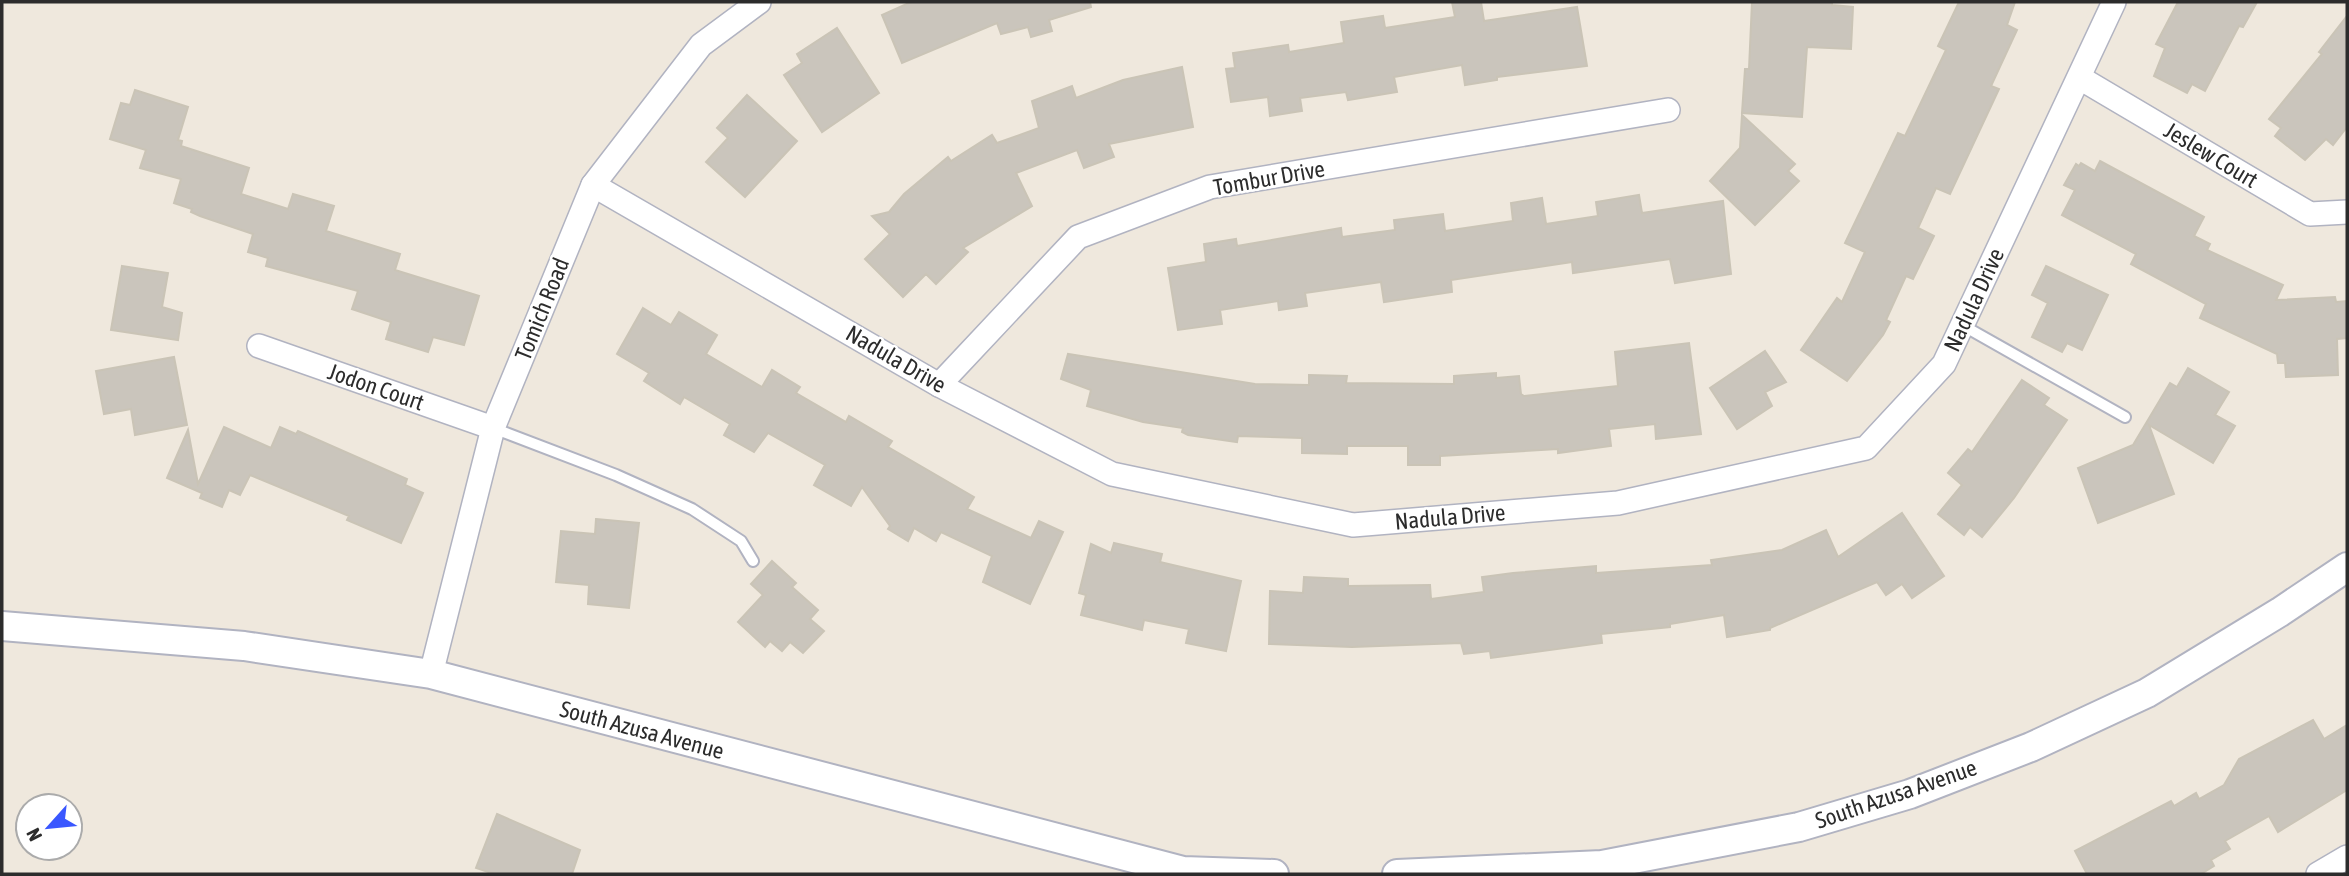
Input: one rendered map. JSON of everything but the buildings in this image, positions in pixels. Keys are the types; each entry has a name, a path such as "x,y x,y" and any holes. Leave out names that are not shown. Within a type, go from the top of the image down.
{"street":[{"name":"Tomich Road","path":"431,674 493,429 593,185 701,45 759,2"},
{"name":"Nadula Drive","path":"593,185 939,385 1112,474 1353,525 1618,503 1866,448 1944,364 2080,78 2113,2"},
{"name":"Jeslew Court","path":"2080,78 2310,214 2347,212"},
{"name":"Tombur Drive","path":"939,385 1077,237 1210,187 1668,110"},
{"name":"Jodon Court","path":"259,346 493,429"},
{"name":"South Azusa Avenue","path":"1397,874 1602,865 1799,827 1910,794 2031,747 2147,693 2280,612 2347,567"},
{"name":"South Azusa Avenue","path":"2,625 244,646 431,674 1183,873 1274,874"},
{"path":"2318,874 2347,857"}],"lane":[{"path":"1962,325 2125,417"},
{"path":"493,429 616,475 692,509 741,541 753,561"}]}
